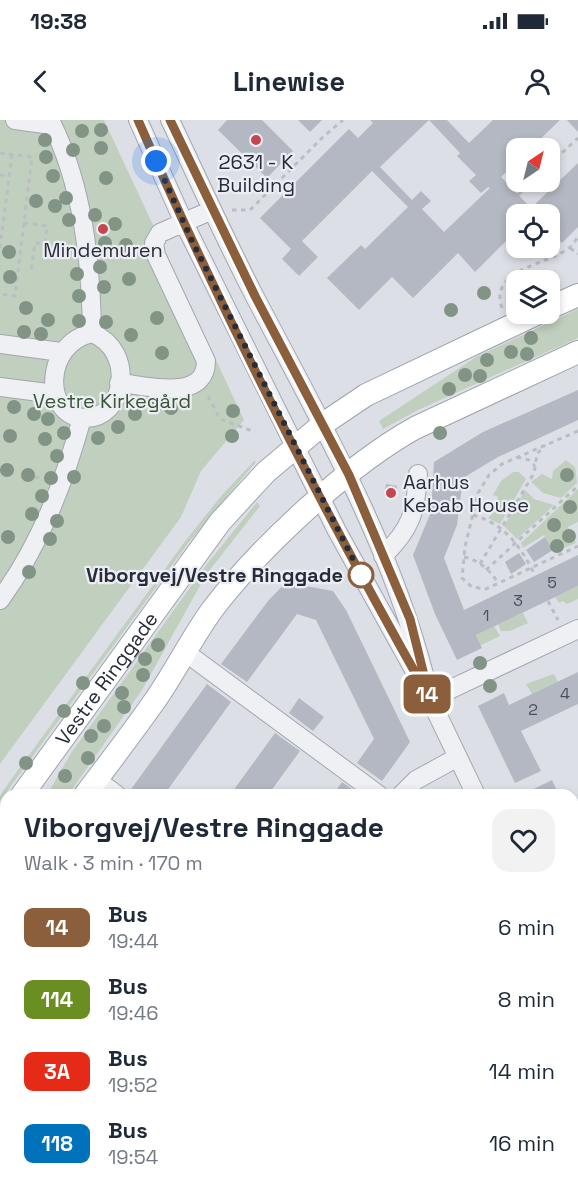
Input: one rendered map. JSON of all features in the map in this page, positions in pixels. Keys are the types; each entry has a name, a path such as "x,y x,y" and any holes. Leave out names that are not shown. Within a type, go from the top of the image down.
{"main road":[{"path":"560,303 578,295"},
{"name":"Vestre Ringgade","path":"26,789 220,522 266,472 323,423 366,395 515,324"},
{"path":"91,787 156,699 185,652 229,589 256,559 321,498 396,438 578,352"}],"street":[{"path":"15,120 51,122 74,183 91,281 92,333"},
{"path":"138,120 184,223 321,498 367,588 430,699 473,789"},
{"path":"170,120 212,210 349,475 410,619 430,699"},
{"path":"119,383 184,388 201,380 204,375 206,362 154,249 157,236 212,210"},
{"path":"92,333 111,343 118,354 121,369 117,396 109,409 97,416 82,418 62,406 56,394 55,375 61,352 80,336 92,333"},
{"path":"0,344 61,352"},
{"path":"0,387 56,394"},
{"path":"0,600 24,568 49,514 68,466 82,418"},
{"path":"383,556 409,527 416,502 418,474"},
{"path":"430,699 578,629"},
{"path":"185,652 371,789"},
{"path":"407,789 416,780 458,757"}],"path":[{"path":"212,210 250,210 344,120"},
{"path":"560,155 578,138"},
{"path":"0,153 32,157 15,296 0,294"},
{"path":"0,248 12,154"},
{"path":"0,175 9,176"},
{"path":"518,195 521,192"},
{"path":"24,223 47,226 45,243 35,243 32,271"},
{"path":"500,302 500,291 508,277 570,248 578,237"},
{"path":"570,248 578,255"},
{"path":"201,380 220,419 255,432"},
{"path":"578,431 494,469 482,485 461,573 466,582 478,590 498,584 578,546"},
{"path":"480,564 536,468 537,454 546,444"},
{"path":"514,458 529,460 536,468"},
{"path":"486,570 578,486"},
{"path":"474,515 501,527 516,543 535,576"},
{"path":"464,557 480,564 493,574 498,584"}],"green space":[{"name":"Vestre Kirkegård","path":"0,120 104,120 244,420 201,471 181,517 0,764"},
{"path":"578,309 578,338 418,410 383,429 379,421 476,357 546,324 560,324 560,317"},
{"path":"566,460 575,467 577,483 561,498 543,493 531,482 542,474 552,479 553,471"},
{"path":"254,461 256,462 189,542 9,789 5,789 186,540 222,495"},
{"path":"513,472 519,472 526,479 500,524 488,518 493,513 498,497 493,495 501,481"},
{"path":"578,489 578,522 568,527 576,543 554,552 544,535 523,548 521,543"},
{"path":"525,490 534,499 554,505 517,539 504,526"},
{"path":"257,502 260,506 206,575 142,690 72,789 50,789 71,753 207,564"},
{"path":"578,586 578,599 567,604 563,601 559,603 555,597"},
{"path":"523,613 528,623 510,631 501,631 498,624"},
{"path":"494,626 500,636 481,645 476,635"},
{"path":"554,674 558,682 532,694 526,684"}],"building":[{"name":"2631 - K Building","path":"227,120 262,120 293,151 267,178 218,130"},
{"path":"298,120 322,120 310,132"},
{"path":"370,120 429,120 447,120 469,143 493,120 560,120 541,138 506,138 506,172 501,177 506,182 506,192 516,192 527,204 506,204 506,241 475,272 458,253 413,298 392,277 359,310 327,278 361,245 365,249 408,207 372,171 302,241 318,257 299,276 282,259 291,249 260,218 349,129 358,138 373,123","holes":["429,120 460,153 457,156 476,175 469,181 481,193 488,187 490,188 444,232 422,209 431,201 421,191 412,200 380,167"]},
{"path":"567,120 578,120 578,132"},
{"path":"578,163 578,227 562,243 560,241 560,204 535,204 548,192 560,192 560,180"},
{"path":"578,390 578,420 498,457 463,478 457,525 444,558 464,610 578,555 578,586 476,635 482,648 457,660 435,614 413,555 431,512 434,462 483,432"},
{"path":"386,484 397,486 395,498 384,496"},
{"path":"545,537 553,550 534,562 526,550"},
{"path":"519,553 526,564 511,574 505,562"},
{"path":"290,578 306,586 333,591 346,610 410,742 382,781 357,763 374,739 316,620 297,614 247,682 221,664 268,601"},
{"path":"578,672 578,704 521,731 541,771 515,783 478,706 504,693 509,705"},
{"path":"207,684 231,702 168,789 131,789"},
{"path":"299,698 324,717 313,731 289,713"},
{"path":"275,733 300,751 272,789 234,789"},
{"path":"552,780 556,789 533,789"},
{"path":"342,782 352,789 337,789"}],"bus line":[{"name":"14","path":"138,120 184,223 337,531 430,699 410,619 349,475 255,296 170,120"}],"place":[{"name":"2631 - K Building","path":"256,140"},
{"name":"Mindemuren","path":"103,229"},
{"name":"Aarhus Kebab House","path":"391,493"},
{"name":"Viborgvej/Vestre Ringgade","path":"361,575"}],"route":[{"path":"156,161 193,243 361,575"}]}
